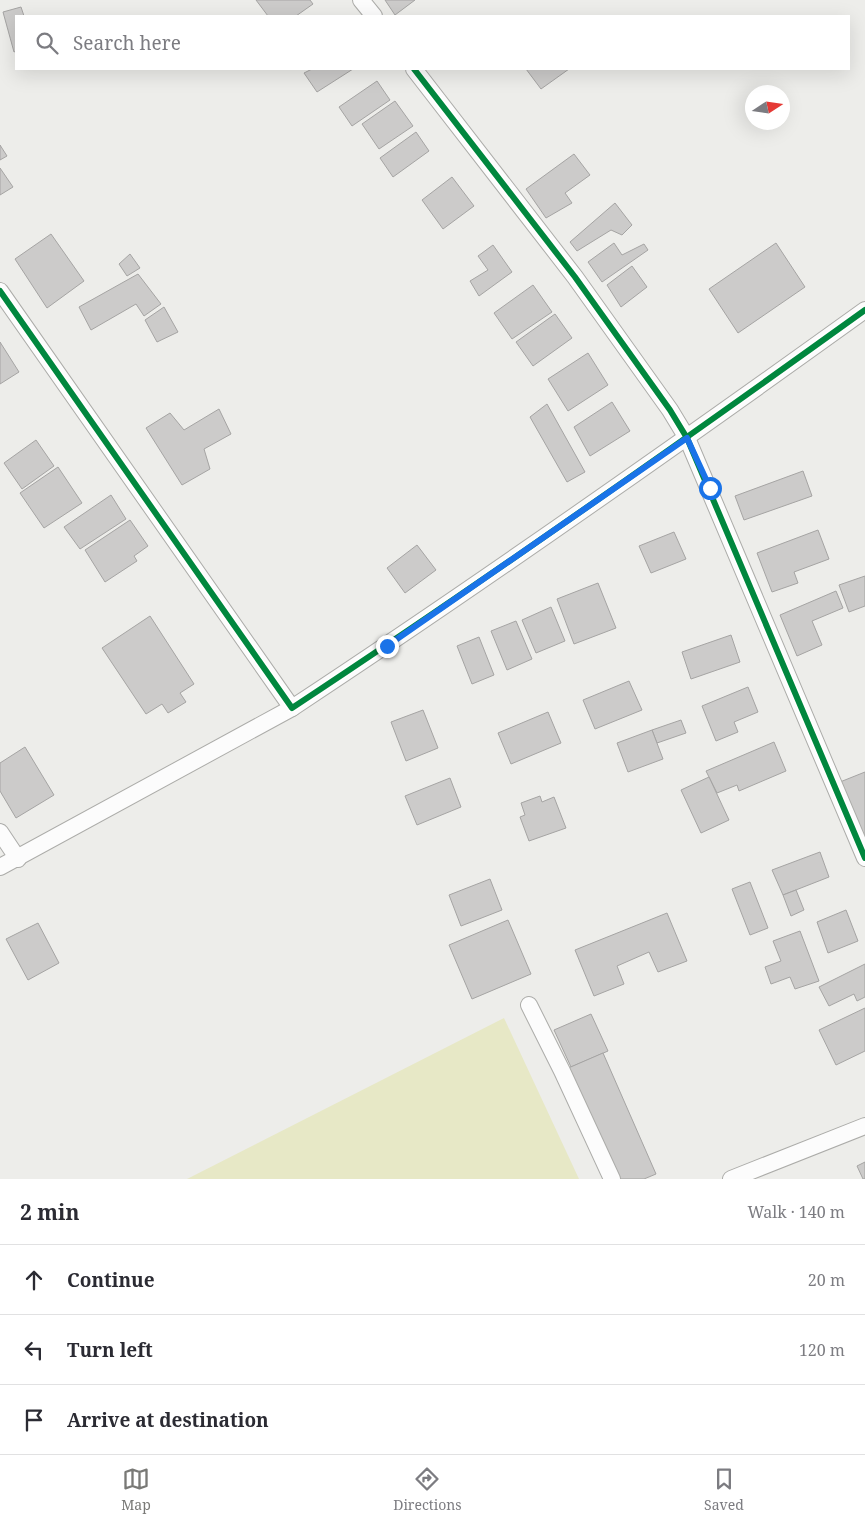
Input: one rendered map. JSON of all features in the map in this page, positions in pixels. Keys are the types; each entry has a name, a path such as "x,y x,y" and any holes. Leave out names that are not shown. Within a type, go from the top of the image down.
{"street":[{"path":"362,0 373,15"},
{"path":"415,70 575,277 670,410 687,438 865,858"},
{"path":"0,291 292,708"},
{"path":"0,867 18,859 292,708 387,646 687,438 865,310"},
{"path":"0,832 18,859"},
{"path":"529,1005 612,1179"},
{"path":"731,1179 865,1126"}],"green space":[{"path":"504,1018 579,1179 187,1179"}],"building":[{"path":"256,0 310,0 313,4 297,15 267,15"},
{"path":"385,0 415,0 395,15"},
{"path":"21,7 24,15 15,15 14,52 3,12"},
{"path":"310,70 351,70 317,92 304,73"},
{"path":"527,70 568,70 541,89"},
{"path":"377,81 390,100 352,126 339,107"},
{"path":"395,101 413,126 379,149 362,124"},
{"path":"416,132 429,151 393,177 380,158"},
{"path":"0,145 7,156 0,160"},
{"path":"574,154 590,175 565,193 572,203 546,218 526,189"},
{"path":"0,168 13,187 0,195"},
{"path":"452,177 474,206 443,229 422,200"},
{"path":"615,203 632,225 622,235 611,230 577,251 570,242"},
{"path":"51,234 84,281 47,308 15,259"},
{"path":"614,243 622,255 644,244 648,250 602,282 588,262"},
{"path":"776,243 805,287 738,333 709,289"},
{"path":"493,245 512,272 479,296 470,281 488,270 478,256"},
{"path":"130,254 140,268 127,276 119,264"},
{"path":"632,266 647,287 621,307 607,285"},
{"path":"138,274 161,304 144,316 136,304 91,330 79,307"},
{"path":"533,285 552,312 512,339 494,313"},
{"path":"164,307 178,332 157,342 145,320"},
{"path":"555,314 572,338 533,366 516,342"},
{"path":"0,342 19,372 0,384"},
{"path":"588,353 608,385 568,411 548,379"},
{"path":"612,402 630,431 590,456 574,427"},
{"path":"547,404 585,472 567,482 530,417"},
{"path":"219,409 231,434 204,449 210,469 182,485 146,428 170,413 184,430"},
{"path":"36,440 54,466 22,489 4,463"},
{"path":"58,467 82,503 44,528 20,493"},
{"path":"803,471 812,496 744,520 735,496"},
{"path":"111,495 126,519 80,549 64,527"},
{"path":"130,520 148,546 134,556 137,561 105,582 85,550"},
{"path":"818,530 829,559 794,572 798,583 772,592 757,553"},
{"path":"674,532 686,559 651,573 639,546"},
{"path":"417,545 436,570 405,593 387,568"},
{"path":"865,576 865,606 849,612 839,585"},
{"path":"598,583 616,628 574,644 557,599"},
{"path":"836,591 843,608 812,621 822,645 797,656 780,615"},
{"path":"551,607 565,641 536,653 522,620"},
{"path":"150,616 194,684 180,693 186,702 168,713 162,704 146,714 102,648"},
{"path":"516,621 532,659 507,670 491,631"},
{"path":"731,635 740,662 691,679 682,652"},
{"path":"479,637 494,675 472,684 457,646"},
{"path":"629,681 642,710 595,729 583,700"},
{"path":"748,687 758,712 734,722 738,732 716,741 702,706"},
{"path":"423,710 438,748 406,761 391,722"},
{"path":"548,712 561,743 511,764 498,733"},
{"path":"681,720 686,733 657,743 652,730"},
{"path":"652,730 663,759 628,772 617,743"},
{"path":"774,742 786,771 739,791 737,785 717,793 706,771"},
{"path":"25,747 54,795 16,818 0,791 0,763"},
{"path":"865,772 865,843 840,782"},
{"path":"709,777 729,820 701,833 681,790"},
{"path":"450,778 461,807 417,825 405,796"},
{"path":"540,796 542,802 554,797 566,828 529,841 520,817 525,815 521,803"},
{"path":"820,852 829,877 783,895 772,870"},
{"path":"490,879 502,910 461,926 449,895"},
{"path":"750,882 768,928 750,935 732,889"},
{"path":"796,890 804,910 791,916 783,895"},
{"path":"846,910 858,941 828,953 817,922"},
{"path":"667,913 687,961 658,972 649,952 617,966 624,984 594,996 575,950"},
{"path":"508,920 531,974 472,999 449,945"},
{"path":"38,923 59,963 28,980 6,939"},
{"path":"800,931 819,981 795,989 790,977 771,984 765,967 781,961 773,941"},
{"path":"865,964 865,997 857,1001 854,994 829,1006 819,987"},
{"path":"865,1008 865,1051 836,1065 819,1030"},
{"path":"591,1014 608,1051 571,1067 554,1030"},
{"path":"603,1053 656,1174 644,1179 614,1179 566,1069"},
{"path":"865,1162 865,1179 863,1179 857,1166"}],"cycle path":[{"path":"415,70 575,277 670,410 687,438 865,858"},
{"path":"0,291 292,708 580,512 865,310"}],"route":[{"path":"387,646 687,438 710,488"}]}
